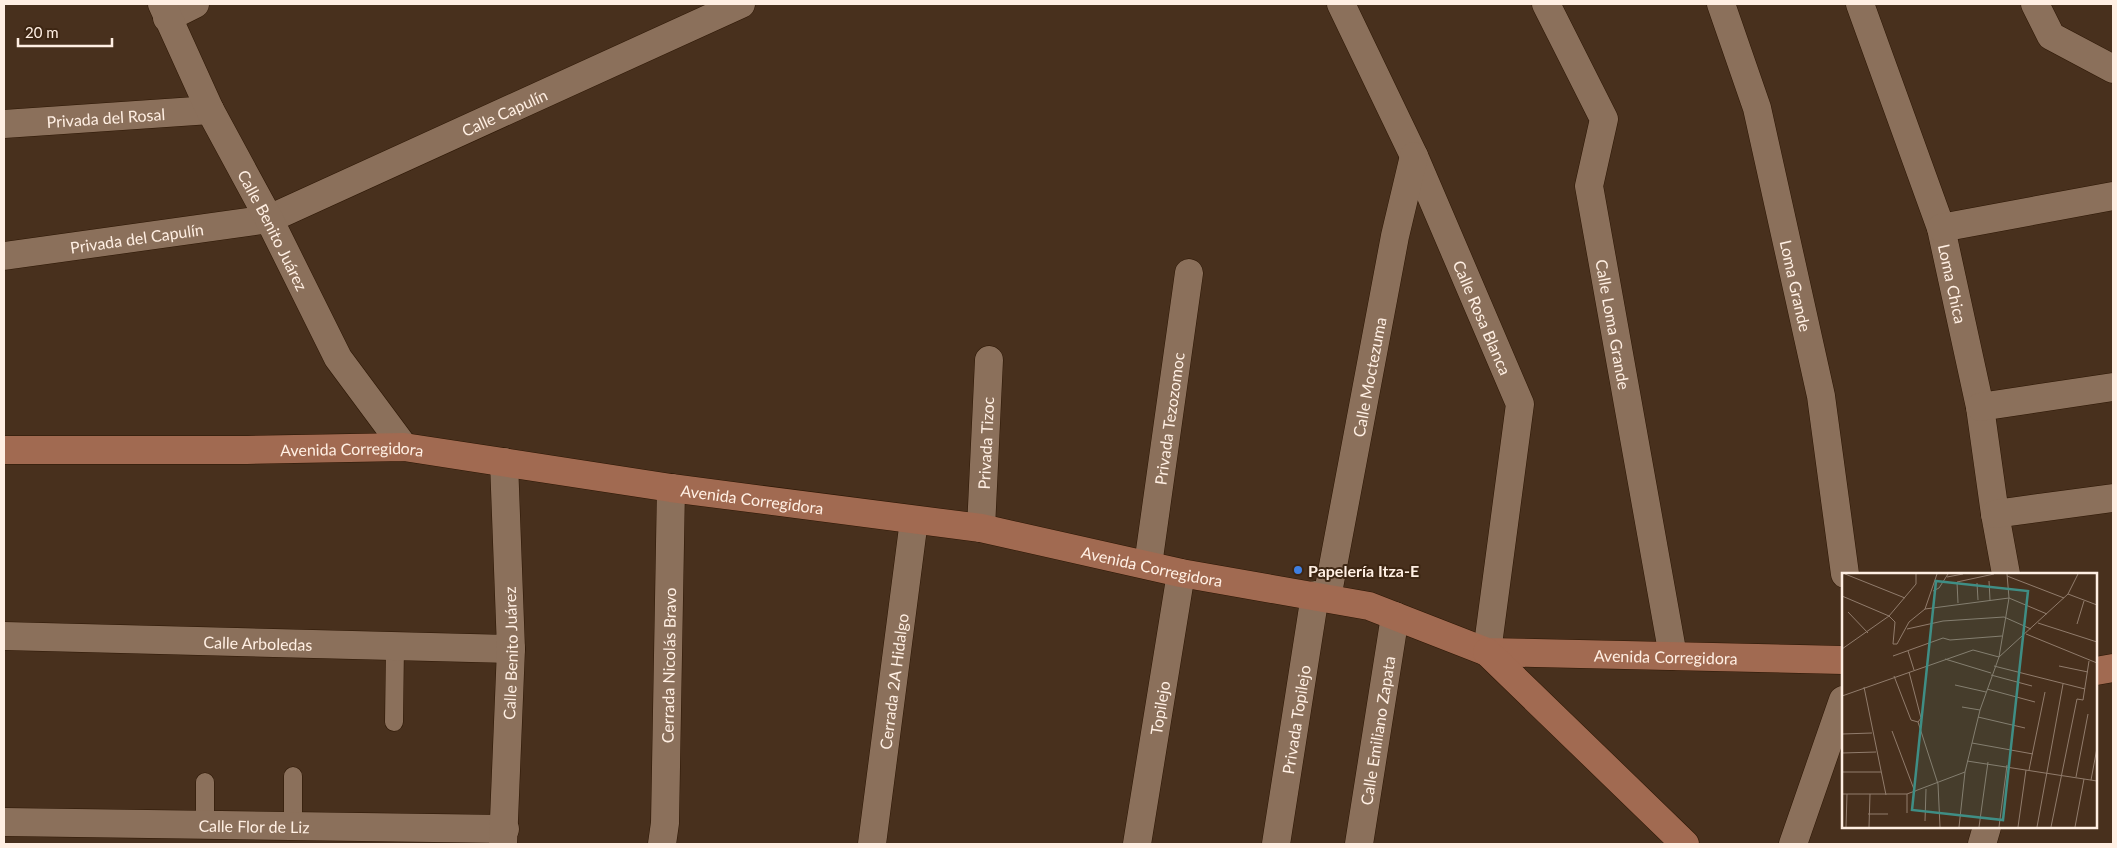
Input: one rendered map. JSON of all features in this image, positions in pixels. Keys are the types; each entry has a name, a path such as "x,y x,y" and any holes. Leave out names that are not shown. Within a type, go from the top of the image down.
{"main road":[{"name":"Avenida Corregidora","path":"4,450 246,450 404,447 671,488 981,528 1181,573 1321,596 1369,606 1487,652 1842,660"},
{"name":"Avenida Corregidora","path":"1487,652 1685,844"},
{"path":"2097,671 2113,668"}],"street":[{"path":"164,11 195,4"},
{"name":"Calle Capulín","path":"269,219 741,4"},
{"name":"Calle Rosa Blanca","path":"1341,4 1414,156 1520,404 1487,652"},
{"name":"Calle Loma Grande","path":"1546,4 1604,118 1589,186 1673,656"},
{"name":"Loma Grande","path":"1721,4 1757,108 1821,396 1845,573"},
{"name":"Loma Chica","path":"1860,4 1941,228 1980,407 1995,514 2006,573"},
{"path":"2035,4 2051,36 2113,70"},
{"name":"Calle Benito Juárez","path":"164,11 210,110 269,219 338,358 404,447"},
{"name":"Privada del Rosal","path":"4,124 210,110"},
{"name":"Calle Moctezuma","path":"1321,596 1414,156"},
{"path":"1941,228 2113,196"},
{"name":"Privada del Capulín","path":"4,256 269,219"},
{"name":"Privada Tezozomoc","path":"1148,565 1189,273"},
{"name":"Privada Tizoc","path":"981,528 989,360"},
{"path":"1980,407 2113,387"},
{"name":"Calle Benito Juárez","path":"504,462 511,649 504,837"},
{"name":"Cerrada Nicolás Bravo","path":"662,844 665,823 667,747 671,488"},
{"path":"1995,514 2113,498"},
{"name":"Cerrada 2A Hidalgo","path":"872,844 914,520"},
{"name":"Topilejo","path":"1137,844 1181,573"},
{"name":"Privada Topilejo","path":"1276,844 1321,596"},
{"name":"Calle Emiliano Zapata","path":"1359,844 1395,616"},
{"name":"Calle Arboledas","path":"4,636 511,649"},
{"path":"1793,844 1842,703"},
{"name":"Calle Flor de Liz","path":"4,822 293,827 504,837"},
{"path":"1982,844 1987,828"}],"lane":[{"path":"394,722 395,647"},
{"path":"293,776 293,827"},
{"path":"205,782 205,826"}],"place":[{"name":"Papelería Itza-E","path":"1298,570"}]}
